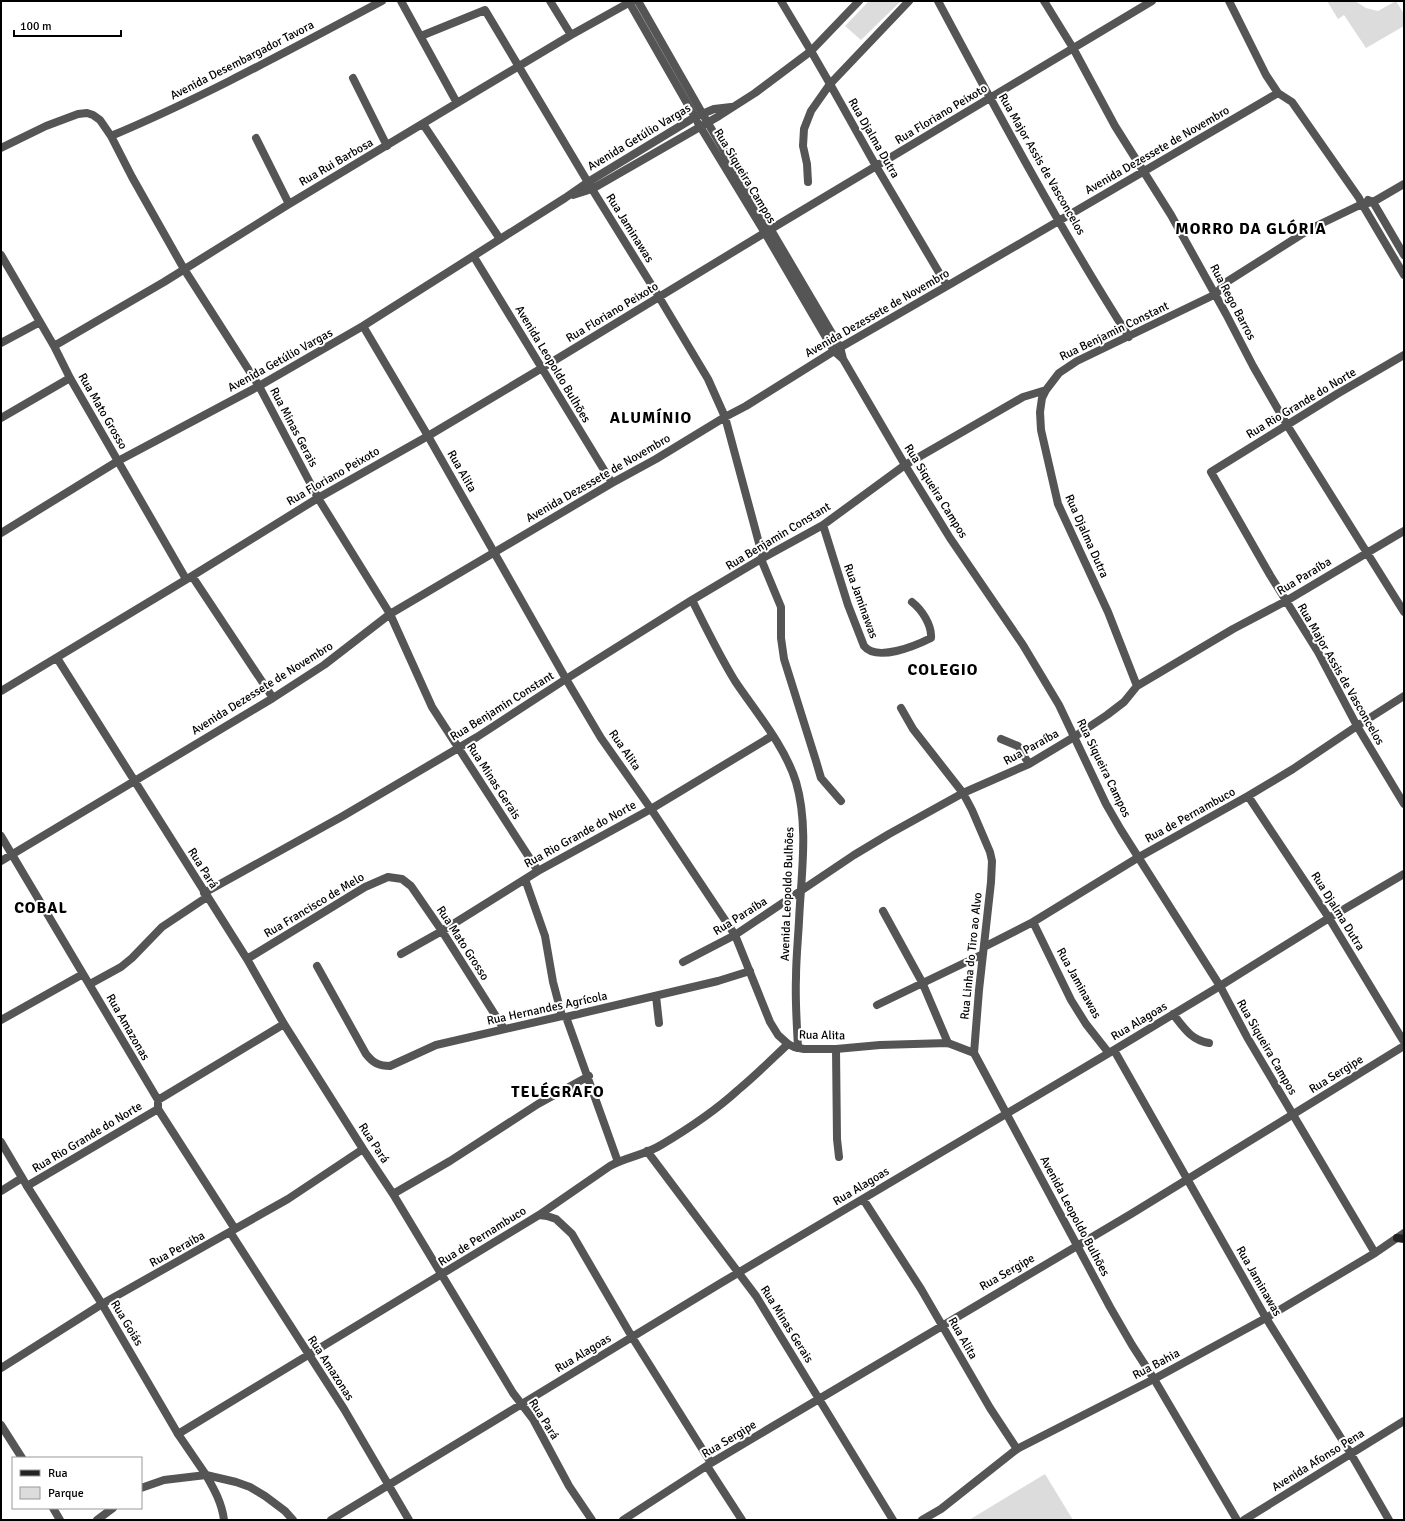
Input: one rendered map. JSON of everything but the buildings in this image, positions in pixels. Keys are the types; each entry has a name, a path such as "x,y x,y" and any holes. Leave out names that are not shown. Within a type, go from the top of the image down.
{"street":[{"name":"Avenida Desembargador Tavora","path":"111,136 205,94 382,1"},
{"path":"401,1 457,103"},
{"path":"550,1 571,35"},
{"name":"Rua Siqueira Campos","path":"638,1 698,115"},
{"name":"Rua Djalma Dutra","path":"781,1 947,286"},
{"name":"Avenida Getúlio Vargas","path":"1,533 118,461 259,386 363,326 565,198 646,158 727,111 731,107 755,93 811,51 859,1"},
{"path":"808,182 807,164 803,146 804,128 811,111 830,84 909,1"},
{"name":"Rua Major Assis de Vasconcelos","path":"938,1 990,98 1100,292 1130,337"},
{"name":"Rua Rego Barros","path":"1044,1 1073,48 1115,126 1171,215 1216,294 1253,366 1287,425 1404,612"},
{"name":"Rua Floriano Peixoto","path":"1,691 189,578 318,498 428,436 1152,1"},
{"path":"1229,1 1266,75 1278,93 1292,102 1361,201 1404,274"},
{"name":"Rua Rui Barbosa","path":"54,346 571,35 631,2"},
{"name":"Rua Siqueira Campos","path":"631,2 768,231 905,465 950,538 1024,645 1059,706 1106,804 1220,986 1247,1037 1292,1115 1375,1253"},
{"name":"Rua Jaminawas","path":"421,36 485,10 708,379 725,417 762,559 781,607 781,638 784,659 817,766 821,778 841,801"},
{"path":"353,78 387,146"},
{"name":"Avenida Dezessete de Novembro","path":"1,861 273,698 324,665 390,614 746,406 837,349 1060,221 1278,93"},
{"name":"Avenida Getúlio Vargas","path":"590,186 642,149 698,115 714,109 731,107"},
{"name":"Rua Minas Gerais","path":"1,148 46,126 78,114 87,113 100,120 111,136 132,178 184,269 259,386 318,498 390,614 432,707 538,871"},
{"path":"423,124 500,239"},
{"path":"256,138 289,204"},
{"path":"642,149 646,158"},
{"name":"Rua Benjamin Constant","path":"90,984 121,967 132,958 162,927 206,895 459,747 692,600 823,525 905,465 1023,397 1046,390 1059,373 1071,365 1216,294 1225,283 1284,244 1310,229 1361,201 1373,202 1404,184"},
{"path":"1373,202 1404,255"},
{"name":"Rua Mato Grosso","path":"1,255 118,461 189,578 273,698"},
{"name":"Avenida Leopoldo Bulhões","path":"474,257 612,483"},
{"path":"1,343 40,322"},
{"name":"Rua Alita","path":"363,326 428,436 601,738 651,809 735,935 770,1022 778,1035 788,1044 798,1048 836,1049 880,1045 948,1043"},
{"name":"Rua Rio Grande do Norte","path":"1211,472 1337,394 1404,355"},
{"path":"1,418 70,378"},
{"name":"Rua Djalma Dutra","path":"1046,390 1042,398 1040,412 1041,430 1058,504 1108,612 1136,686"},
{"name":"Rua Major Assis de Vasconcelos","path":"1211,472 1270,575 1318,652 1357,726 1404,804"},
{"name":"Rua Jaminawas","path":"823,525 848,605 864,646 867,650 881,653 893,652 924,642 931,638 931,630 924,616 912,602"},
{"name":"Rua Paraíba","path":"683,962 735,935 854,855 889,834 963,794 1029,764 1108,715 1124,702 1136,686 1286,601 1404,531"},
{"name":"Avenida Leopoldo Bulhões","path":"692,600 717,650 736,682 759,713 788,763 796,782 801,812 803,846 796,980 798,1048"},
{"name":"Rua Pará","path":"57,658 247,959 284,1024 362,1149 393,1194 513,1393 532,1419 569,1486 592,1520"},
{"name":"Rua de Pernambuco","path":"877,1005 984,951 1139,857 1293,769 1404,696"},
{"path":"901,708 913,729 963,794"},
{"name":"Rua Rio Grande do Norte","path":"400,954 442,931 538,871 651,809 772,736"},
{"path":"1001,739 1018,746 1029,764"},
{"name":"Rua Linha do Tiro ao Alvo","path":"963,794 986,842 992,861 974,1053"},
{"name":"Rua Djalma Dutra","path":"1248,796 1329,918 1404,1042"},
{"name":"Rua Amazonas","path":"1,836 158,1100"},
{"name":"Rua Alagoas","path":"331,1520 739,1272 1220,986 1329,918 1404,874"},
{"name":"Rua Mato Grosso","path":"395,877 402,879 411,886 442,931 504,1029"},
{"name":"Rua Francisco de Melo","path":"247,959 365,887 382,879 395,877"},
{"path":"525,879 545,936 553,982 564,1016 589,1076 618,1162"},
{"path":"883,911 922,982 948,1043 974,1053"},
{"name":"Rua Jaminawas","path":"1033,922 1071,1000 1086,1024 1111,1051 1187,1179 1266,1318 1351,1454 1389,1520"},
{"name":"Rua Hernandes Agrícola","path":"317,966 366,1054 373,1063 382,1066 390,1066 436,1045 656,996 718,981 750,971"},
{"path":"1,1020 83,974"},
{"path":"656,996 659,1023"},
{"path":"1173,1014 1186,1030 1198,1041 1209,1043"},
{"name":"Rua Rio Grande do Norte","path":"158,1100 284,1024"},
{"name":"Rua de Pernambuco","path":"178,1434 539,1215 618,1162 659,1146 709,1113 738,1091 788,1044"},
{"name":"Rua Sergipe","path":"623,1520 709,1465 819,1398 1078,1245 1404,1046"},
{"path":"836,1049 837,1139 839,1157"},
{"name":"Avenida Leopoldo Bulhões","path":"974,1053 1128,1338 1154,1379 1237,1520"},
{"path":"393,1194 450,1161 538,1104 589,1076"},
{"path":"158,1100 158,1109"},
{"name":"Rua Rio Grande do Norte","path":"27,1186 158,1109"},
{"name":"Rua Amazonas","path":"158,1109 308,1355 344,1409 409,1520"},
{"name":"Rua Goiás","path":"1,1142 22,1178 102,1304 178,1434 206,1474 217,1495 223,1511 224,1520"},
{"name":"Rua Peraiba","path":"1,1368 102,1304 288,1199 362,1149"},
{"name":"Rua Minas Gerais","path":"647,1151 756,1296 893,1520"},
{"name":"Rua Rio Grande do Norte","path":"1,1190 22,1178"},
{"name":"Rua Alita","path":"863,1199 921,1289 990,1408 1017,1449"},
{"path":"539,1215 556,1219 572,1234 632,1338 742,1520"},
{"name":"Rua Bahia","path":"922,1520 941,1509 1017,1449 1154,1379 1266,1318 1402,1237"},
{"name":"Avenida Afonso Pena","path":"1244,1520 1404,1421"},
{"path":"1,1425 21,1457"},
{"path":"142,1488 164,1480 206,1474 236,1482 255,1490 285,1511 293,1520"},
{"path":"54,1509 60,1520"},
{"path":"97,1520 112,1509"}],"green space":[{"path":"869,1 901,1 861,40 845,26"},
{"path":"1327,1 1355,1 1366,8 1378,11 1396,1 1404,14 1404,26 1366,48 1344,15 1338,19"},
{"path":"1045,1474 1073,1520 969,1520"}],"district":[{"name":"MORRO DA GLÓRIA","path":"1251,228"},
{"name":"ALUMÍNIO","path":"651,417"},
{"name":"COLEGIO","path":"943,669"},
{"name":"COBAL","path":"41,907"},
{"name":"TELÉGRAFO","path":"558,1091"}]}
